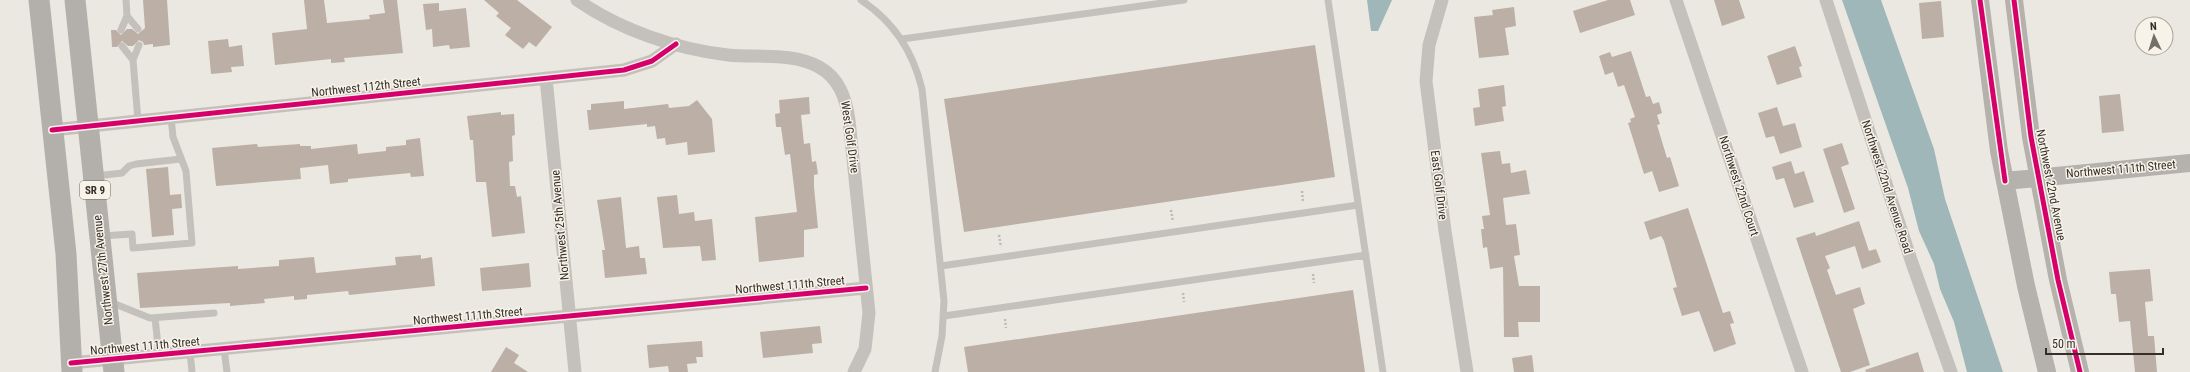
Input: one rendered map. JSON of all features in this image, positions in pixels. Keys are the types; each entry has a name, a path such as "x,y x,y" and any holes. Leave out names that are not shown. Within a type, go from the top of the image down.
{"main road":[{"path":"39,0 66,254 72,368"},
{"name":"Northwest 27th Avenue","path":"75,0 113,366"},
{"path":"1980,0 2005,182 2026,286 2047,372"},
{"name":"Northwest 22nd Avenue","path":"2014,0 2031,137 2038,177 2058,280 2080,372"},
{"name":"Northwest 111th Street","path":"2005,182 2038,177 2190,163"}],"street":[{"name":"West Golf Drive","path":"577,0 629,28 676,44 706,52 728,55 798,60 817,66 835,80 842,92 850,120 869,313 865,349 854,372"},
{"name":"East Golf Drive","path":"1442,0 1429,45 1426,70 1426,93 1467,372"},
{"name":"Northwest 22nd Court","path":"1676,0 1802,372"},
{"name":"Northwest 22nd Avenue Road","path":"1826,0 1912,263 1951,372"},
{"name":"Northwest 112th Street","path":"52,130 638,67 652,61 676,44"},
{"name":"Northwest 25th Avenue","path":"546,78 575,372"},
{"name":"Northwest 111th Street","path":"72,368 113,366 159,355 866,288"}],"lane":[{"path":"121,30 127,16 126,0"},
{"path":"860,0 882,16 902,39 915,63 922,89 941,266 944,316 941,346 935,372"},
{"path":"902,39 1184,0"},
{"path":"1328,0 1383,372"},
{"path":"127,16 138,29"},
{"path":"138,120 133,60 139,45"},
{"path":"122,46 133,60"},
{"path":"100,236 132,234 133,248 192,243 186,171 173,137 171,117"},
{"path":"94,176 122,173 129,166 136,164 181,159"},
{"path":"941,266 1358,205"},
{"path":"944,316 1366,255"},
{"path":"106,301 150,318 214,313"},
{"path":"155,318 159,355"},
{"path":"224,349 227,372"},
{"path":"190,352 192,372"}],"path":[{"path":"1302,191 1303,204"},
{"path":"1172,210 1173,223"},
{"path":"999,235 1001,248"},
{"path":"1312,271 1314,283"},
{"path":"1182,289 1184,302"},
{"path":"1004,315 1006,328"}],"water":[{"path":"1367,0 1392,0 1378,31 1371,31"},
{"path":"1842,0 1881,0 1934,149 1945,199 2003,372 1967,372 1954,322 1940,289 1934,264 1919,231 1908,188"}],"building":[{"path":"143,0 167,0 170,45 153,47 153,44 144,45 143,42 139,40 133,46 128,46 122,41 117,47 112,47 111,30 116,30 121,35 127,29 132,29 138,34 145,28"},
{"path":"304,0 324,0 327,23 370,19 369,15 385,13 383,0 397,0 403,53 344,58 345,62 331,63 331,59 275,65 272,33 307,29"},
{"path":"484,0 517,0 552,27 536,47 529,42 523,49 505,35 511,28 496,16 499,13"},
{"path":"1608,0 1630,0 1635,15 1580,33 1573,11"},
{"path":"1714,0 1739,0 1745,18 1722,26"},
{"path":"1941,1 1944,37 1922,39 1919,3"},
{"path":"439,3 439,11 466,8 470,47 450,49 449,45 433,47 432,29 426,30 423,4"},
{"path":"1514,7 1516,26 1505,28 1509,55 1479,58 1474,17 1493,15 1492,10"},
{"path":"228,39 229,47 242,45 244,66 231,67 232,72 211,74 208,41"},
{"path":"1315,45 1335,177 964,232 944,99"},
{"path":"1795,46 1802,66 1799,67 1802,77 1777,85 1767,56"},
{"path":"1631,51 1646,97 1650,96 1653,104 1659,102 1662,113 1657,115 1660,124 1657,125 1667,158 1670,157 1679,186 1659,192 1652,171 1644,174 1628,123 1631,122 1630,119 1635,117 1624,85 1618,87 1613,72 1605,75 1599,56 1610,52 1612,57"},
{"path":"1504,85 1506,106 1502,107 1504,121 1475,126 1473,108 1480,107 1478,89"},
{"path":"2120,94 2124,131 2102,133 2099,96"},
{"path":"809,97 810,114 801,115 804,144 810,143 812,162 816,161 818,174 814,175 814,187 818,228 804,230 804,257 759,262 755,217 797,212 790,154 785,155 781,127 776,127 775,114 780,113 779,100"},
{"path":"697,100 712,119 715,152 688,155 687,142 666,145 665,138 657,139 655,126 647,127 647,124 589,130 587,110 591,110 591,104 624,101 624,109 668,104 669,108 689,106"},
{"path":"1777,107 1783,126 1795,123 1802,147 1780,154 1774,136 1766,138 1758,113"},
{"path":"501,112 501,115 514,114 515,135 512,136 513,161 509,162 510,186 515,186 517,197 521,196 525,233 492,237 486,182 476,182 473,140 470,140 467,116"},
{"path":"420,138 424,176 411,177 410,173 348,179 348,182 330,184 328,165 300,168 301,179 216,186 212,148 257,144 258,147 300,144 300,146 311,146 311,149 357,144 358,154 386,151 386,147 406,145 406,140"},
{"path":"1842,143 1849,164 1841,167 1855,209 1844,213 1823,149"},
{"path":"1500,151 1502,164 1510,163 1511,173 1526,170 1530,194 1503,198 1506,225 1516,224 1520,255 1514,256 1519,286 1540,286 1540,322 1518,322 1519,337 1504,337 1503,267 1490,269 1487,247 1483,248 1481,229 1484,229 1482,216 1490,215 1481,153"},
{"path":"1791,161 1795,174 1804,171 1814,202 1794,208 1784,178 1776,180 1772,167"},
{"path":"168,167 170,195 181,194 182,208 172,209 174,235 152,237 146,169"},
{"path":"677,195 679,214 694,212 695,221 712,219 716,260 702,261 700,246 663,248 657,197"},
{"path":"621,197 626,248 639,246 640,258 645,258 647,274 605,278 602,250 605,250 597,200"},
{"path":"1688,208 1723,313 1730,311 1734,323 1730,324 1736,344 1714,352 1699,311 1682,316 1673,288 1677,287 1664,241 1661,236 1650,240 1644,222"},
{"path":"1859,221 1869,251 1876,249 1881,262 1862,269 1855,246 1825,256 1830,268 1827,270 1836,295 1860,287 1865,304 1853,309 1870,365 1850,372 1841,372 1796,238 1815,232 1816,236"},
{"path":"421,255 421,259 432,257 435,286 349,295 348,291 307,295 307,299 294,300 294,296 264,299 265,303 230,306 230,303 140,308 137,273 238,266 238,269 279,266 279,260 314,257 316,273 396,265 395,257"},
{"path":"529,263 531,287 482,291 480,268"},
{"path":"2150,269 2153,301 2145,302 2148,336 2154,336 2157,372 2135,372 2130,321 2119,322 2116,294 2111,294 2109,272"},
{"path":"1353,290 1365,372 968,372 964,347"},
{"path":"820,326 822,343 812,344 813,353 763,358 760,332"},
{"path":"702,341 703,357 696,357 697,363 687,364 688,372 669,372 668,366 649,368 647,345"},
{"path":"506,347 519,355 514,363 528,372 491,372"},
{"path":"1918,352 1924,372 1866,372 1865,370"},
{"path":"1532,355 1534,372 1514,372 1512,358"}],"cycle path":[{"path":"1980,0 2005,181"},
{"path":"2014,0 2031,137 2058,280 2080,372"},
{"path":"52,130 624,70 652,61 676,44"},
{"path":"71,363 866,288"}]}
